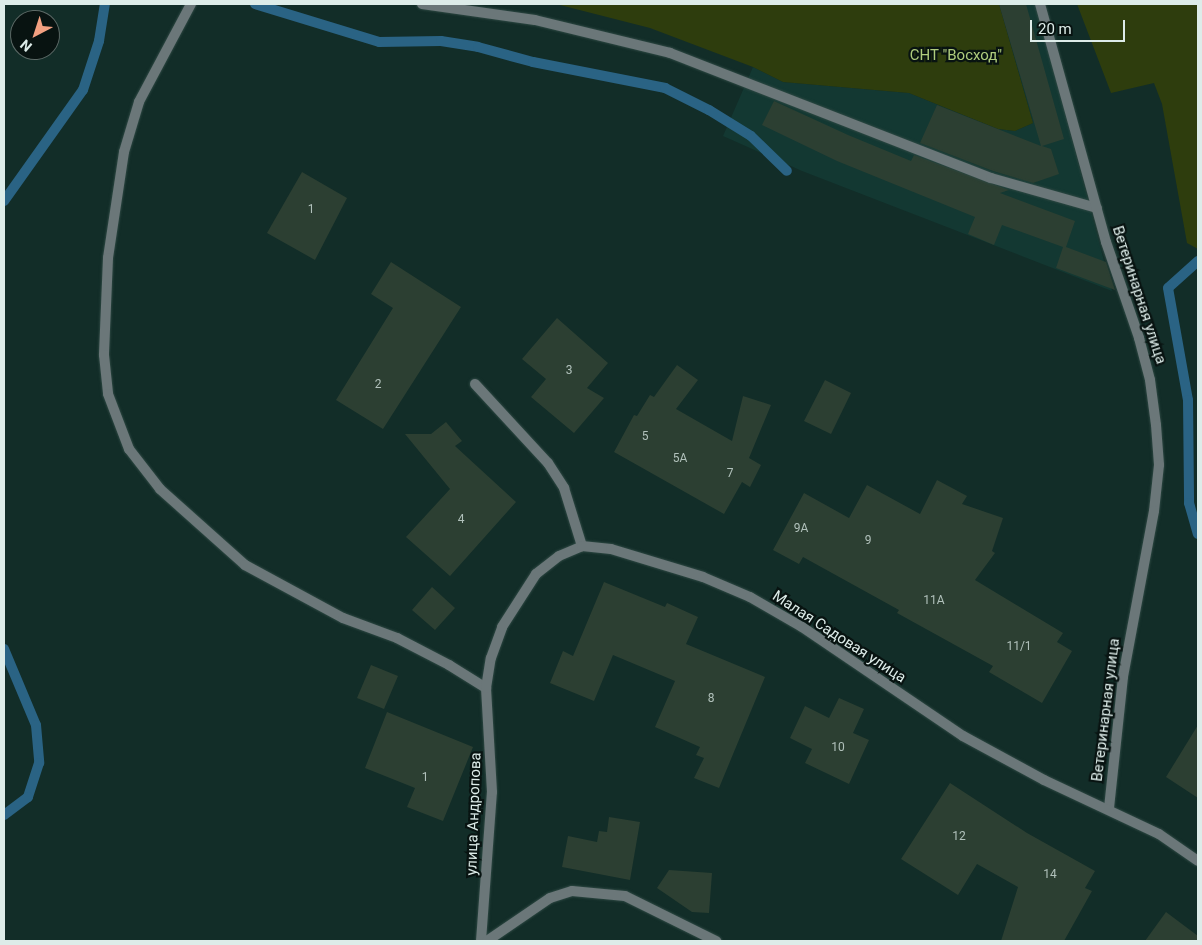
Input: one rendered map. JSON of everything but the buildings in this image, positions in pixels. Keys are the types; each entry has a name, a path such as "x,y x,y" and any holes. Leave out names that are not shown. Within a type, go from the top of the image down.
{"street":[{"path":"191,4 139,102 124,152 108,258 104,355 108,394 129,449 160,489 245,565 307,600 397,638 449,665 486,688"},
{"path":"422,4 535,20 670,53 991,178 1097,208"},
{"name":"Ветеринарная улица","path":"1040,4 1097,208 1150,380 1159,465 1154,511 1123,676 1108,809"},
{"path":"475,384 548,463 564,488 582,546"},
{"name":"Малая Садовая улица","path":"486,688 494,650 518,599 536,574 559,556 582,546 611,548 703,577 750,597 802,627 963,736 1044,780 1159,834 1198,861"},
{"name":"улица Андропова","path":"481,941 492,792 492,752 486,688"},
{"path":"487,941 550,898 580,891 625,896 716,941"}],"shaded area":[{"path":"999,4 1036,4 1112,291 802,171 723,136 753,67 783,82 909,93 998,129 1015,131 1033,123"}],"green space":[{"name":"СНТ \"Восход\"","path":"556,4 999,4 1033,123 1015,131 998,129 909,93 783,82 753,67 650,28"},
{"path":"1077,4 1198,4 1198,249 1187,243 1162,104 1154,83 1111,93"}],"waterway":[{"path":"4,201 83,90 99,41 105,4"},
{"path":"255,4 379,42 441,41 478,47 533,62 665,88 709,110 751,136 787,171"},
{"path":"1198,261 1168,288 1188,400 1189,503 1198,534"},
{"path":"4,649 36,725 39,763 28,797 4,815"}]}
